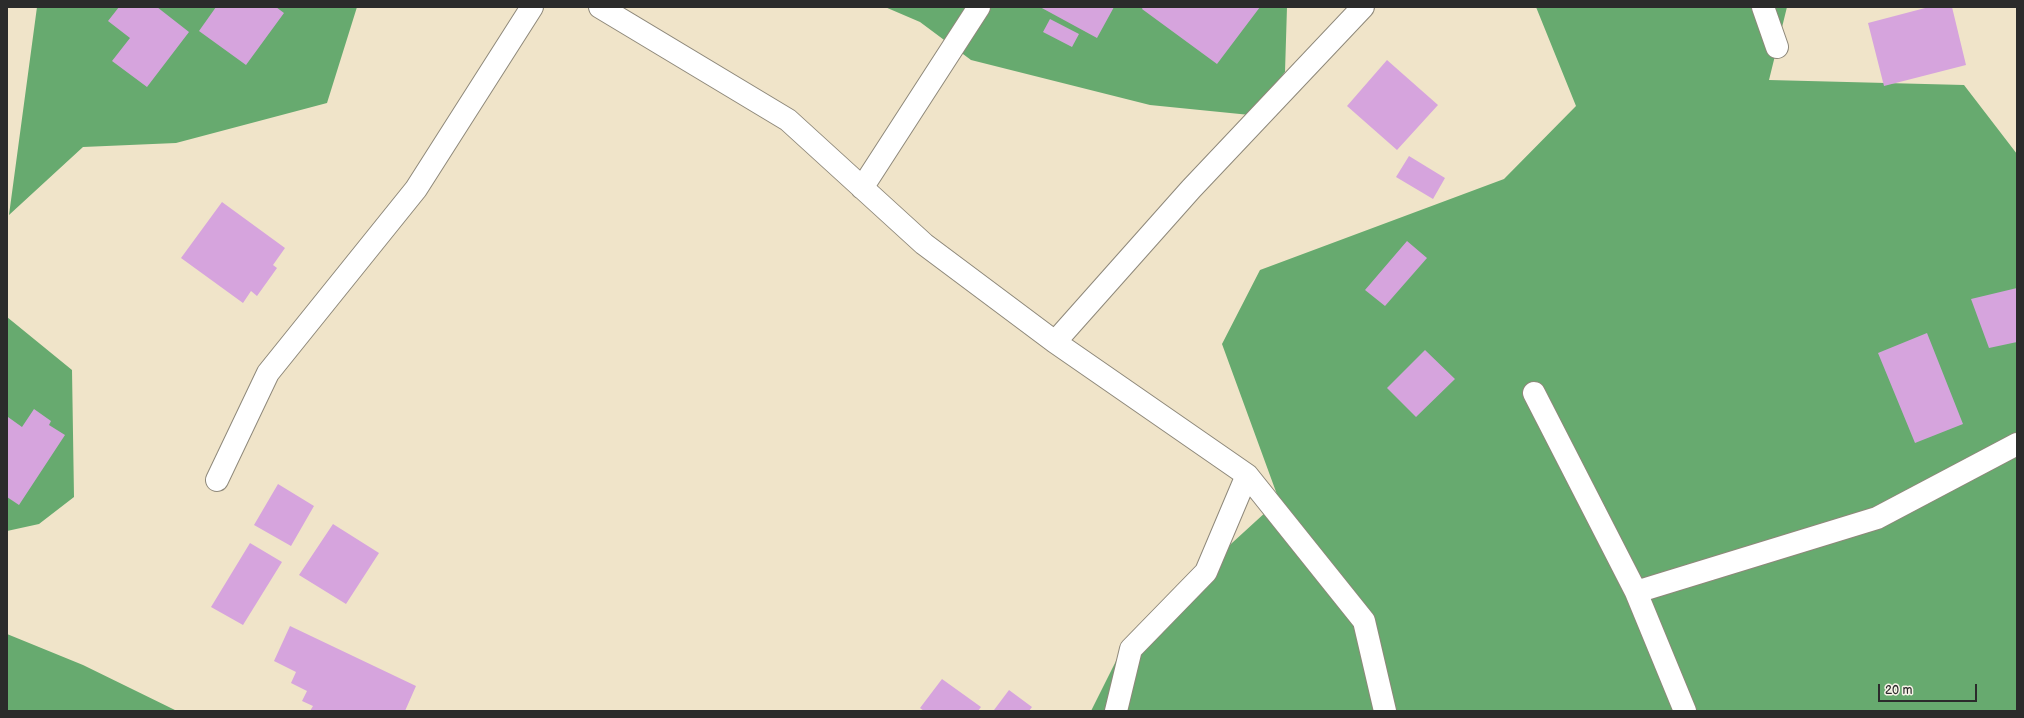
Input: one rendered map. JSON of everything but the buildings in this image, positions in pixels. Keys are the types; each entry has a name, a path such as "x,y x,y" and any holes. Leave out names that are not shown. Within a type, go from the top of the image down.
{"street":[{"path":"217,480 268,373 416,189 532,7"},
{"path":"600,7 788,120 924,244 1055,342 1247,475 1364,621 1385,711"},
{"path":"862,188 979,7"},
{"path":"1055,342 1191,189 1363,7"},
{"path":"1763,7 1777,47"},
{"path":"1534,393 1636,592 1685,711"},
{"path":"1636,592 1877,518 2017,444"},
{"path":"1116,711 1131,649 1206,572 1247,475"}],"green space":[{"path":"37,7 357,7 327,103 176,143 83,147 9,215"},
{"path":"885,7 1287,7 1285,72 1250,115 1150,105 971,60 920,22"},
{"path":"1536,7 1787,7 1769,80 1964,85 2017,154 2017,711 1091,711 1127,639 1279,500 1222,344 1260,270 1504,179 1576,106"},
{"path":"7,317 72,370 74,497 39,524 7,531"},
{"path":"7,634 83,665 177,711 7,711"}]}
